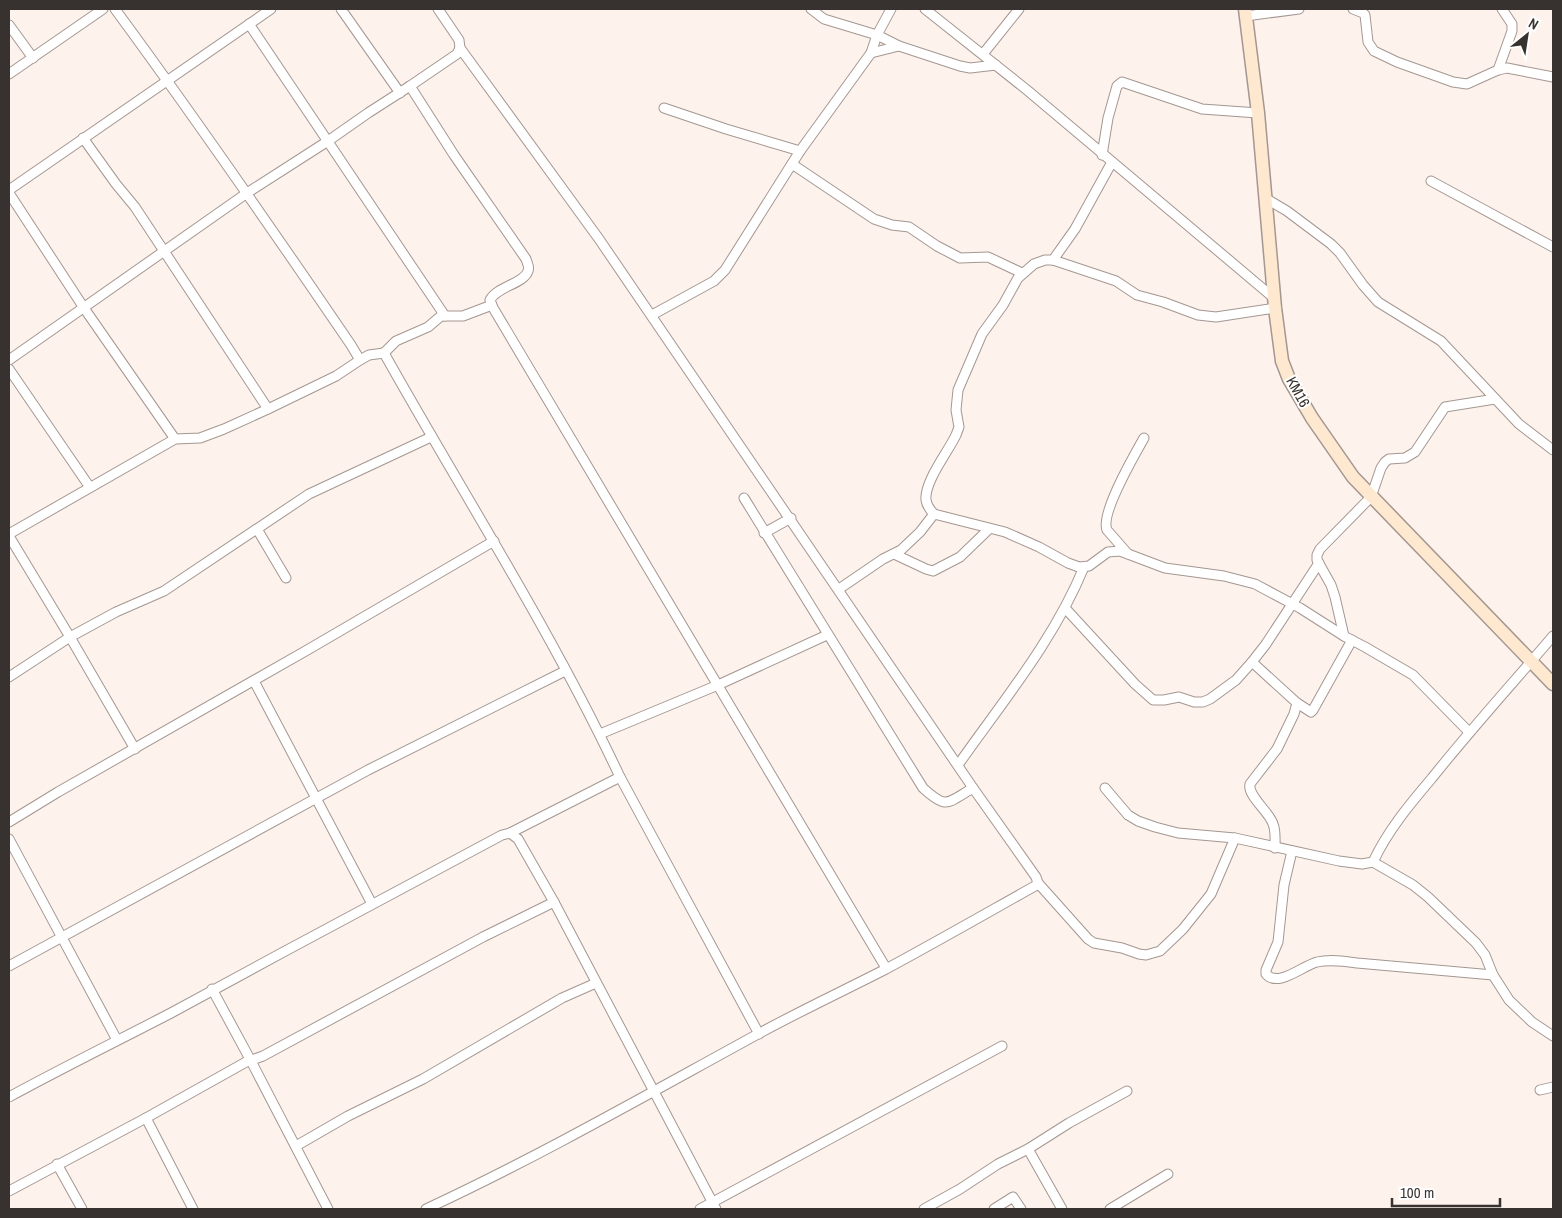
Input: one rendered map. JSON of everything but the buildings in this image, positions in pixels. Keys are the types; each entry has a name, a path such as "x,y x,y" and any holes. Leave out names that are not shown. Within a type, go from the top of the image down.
{"street":[{"path":"9,74 103,9"},
{"path":"115,9 247,193 351,344 360,360"},
{"path":"175,439 84,308 9,191 271,9"},
{"path":"341,9 400,93"},
{"path":"438,9 459,40 460,48 566,191 652,315 973,788 1036,877 1038,883 1090,941 1139,954 1146,955 1160,951 1183,929 1211,894 1235,838"},
{"path":"811,9 824,19 877,35 899,46 965,67 996,65"},
{"path":"652,315 714,281 725,270 800,151 871,53 877,35 892,9"},
{"path":"925,9 1027,90 1274,303"},
{"path":"983,54 1019,9"},
{"path":"1245,12 1299,9"},
{"path":"1353,9 1364,13 1367,36 1370,46 1374,51 1398,62 1461,84 1467,84 1507,68 1553,77"},
{"path":"1498,70 1512,31 1512,24 1502,9"},
{"name":"KM16","path":"1245,12 1258,113 1274,303 1282,361 1289,379 1312,418 1353,477 1553,684"},
{"path":"249,24 445,316"},
{"path":"9,25 33,58"},
{"path":"871,53 899,46"},
{"path":"9,360 247,193 457,54 460,48"},
{"path":"1102,155 1112,102 1117,86 1122,82 1202,109 1258,113"},
{"path":"410,86 449,148 526,259 528,273 495,293 490,300 492,305 886,968"},
{"path":"664,108 800,151"},
{"path":"83,138 135,207 268,409"},
{"path":"1053,260 1075,228 1112,162"},
{"path":"792,164 874,219 892,225 908,227 960,258 988,257 1022,274"},
{"path":"1431,181 1553,247"},
{"path":"1265,198 1286,211 1330,244 1340,253 1378,302 1440,341 1519,424 1553,450"},
{"path":"1274,303 1216,317 1198,315 1164,302 1137,295 1116,281 1053,260 1045,260 1034,264 1018,278 1004,305 982,334 958,390 956,410 959,427 927,492 928,506 934,514 1005,532 1039,547 1068,563 1084,567 1093,564 1108,552 1120,551 1165,568 1247,581 1292,603 1348,638 1397,664 1413,676 1468,732"},
{"path":"135,749 9,534 89,486 175,439 200,438 268,409 336,376 369,355 384,353 396,341 428,327 438,318 463,316 492,305"},
{"path":"384,353 431,437 494,541 600,734 620,777 759,1034"},
{"path":"9,369 89,486"},
{"path":"1252,662 1308,711 1311,712 1313,710 1348,638 1331,584 1319,563 1317,555 1320,549 1371,497 1385,462 1389,459 1405,458 1415,452 1444,407 1495,399"},
{"path":"9,677 70,637 116,612 164,591 309,494 431,437"},
{"path":"1128,554 1107,530 1105,520 1110,505 1144,438"},
{"path":"744,498 923,788 938,801 946,802 973,788"},
{"path":"839,589 908,544 934,514"},
{"path":"764,533 791,518"},
{"path":"257,529 286,578"},
{"path":"894,554 934,571 960,557 989,529"},
{"path":"9,822 494,541"},
{"path":"1065,608 1135,684 1153,700 1179,697 1194,702 1203,702 1236,680 1252,662 1266,644 1319,563"},
{"path":"958,765 1014,689 1065,608 1084,567"},
{"path":"600,734 718,685 827,635"},
{"path":"1373,862 1398,819 1468,732 1553,636"},
{"path":"9,966 368,770 565,671"},
{"path":"254,681 372,904"},
{"path":"1274,848 1273,824 1250,792 1249,787 1277,749 1294,714 1297,702"},
{"path":"9,1097 502,835 510,833 620,777"},
{"path":"1105,788 1128,814 1138,821 1178,833 1235,838 1339,861 1362,864 1373,862 1413,884 1476,944 1485,955 1493,975 1509,1000 1532,1022 1553,1036"},
{"path":"510,833 518,839 554,902 714,1206"},
{"path":"9,839 118,1040"},
{"path":"1292,851 1284,885 1278,942 1266,970 1266,974 1269,977 1276,979 1287,976 1317,962 1342,961 1493,975"},
{"path":"426,1209 473,1188 547,1150 759,1034 886,968 1038,883"},
{"path":"9,1191 246,1062 263,1056 482,937 554,902"},
{"path":"296,1146 348,1116 423,1079 562,998 596,983"},
{"path":"212,990 252,1061 328,1209"},
{"path":"700,1209 714,1206 1002,1046"},
{"path":"1540,1090 1553,1087"},
{"path":"924,1209 960,1189 998,1164 1028,1149 1068,1123 1127,1091"},
{"path":"146,1118 193,1209"},
{"path":"1028,1149 1062,1209"},
{"path":"57,1164 82,1209"},
{"path":"1110,1209 1168,1174"},
{"path":"994,1209 1013,1197 1021,1209"}]}
